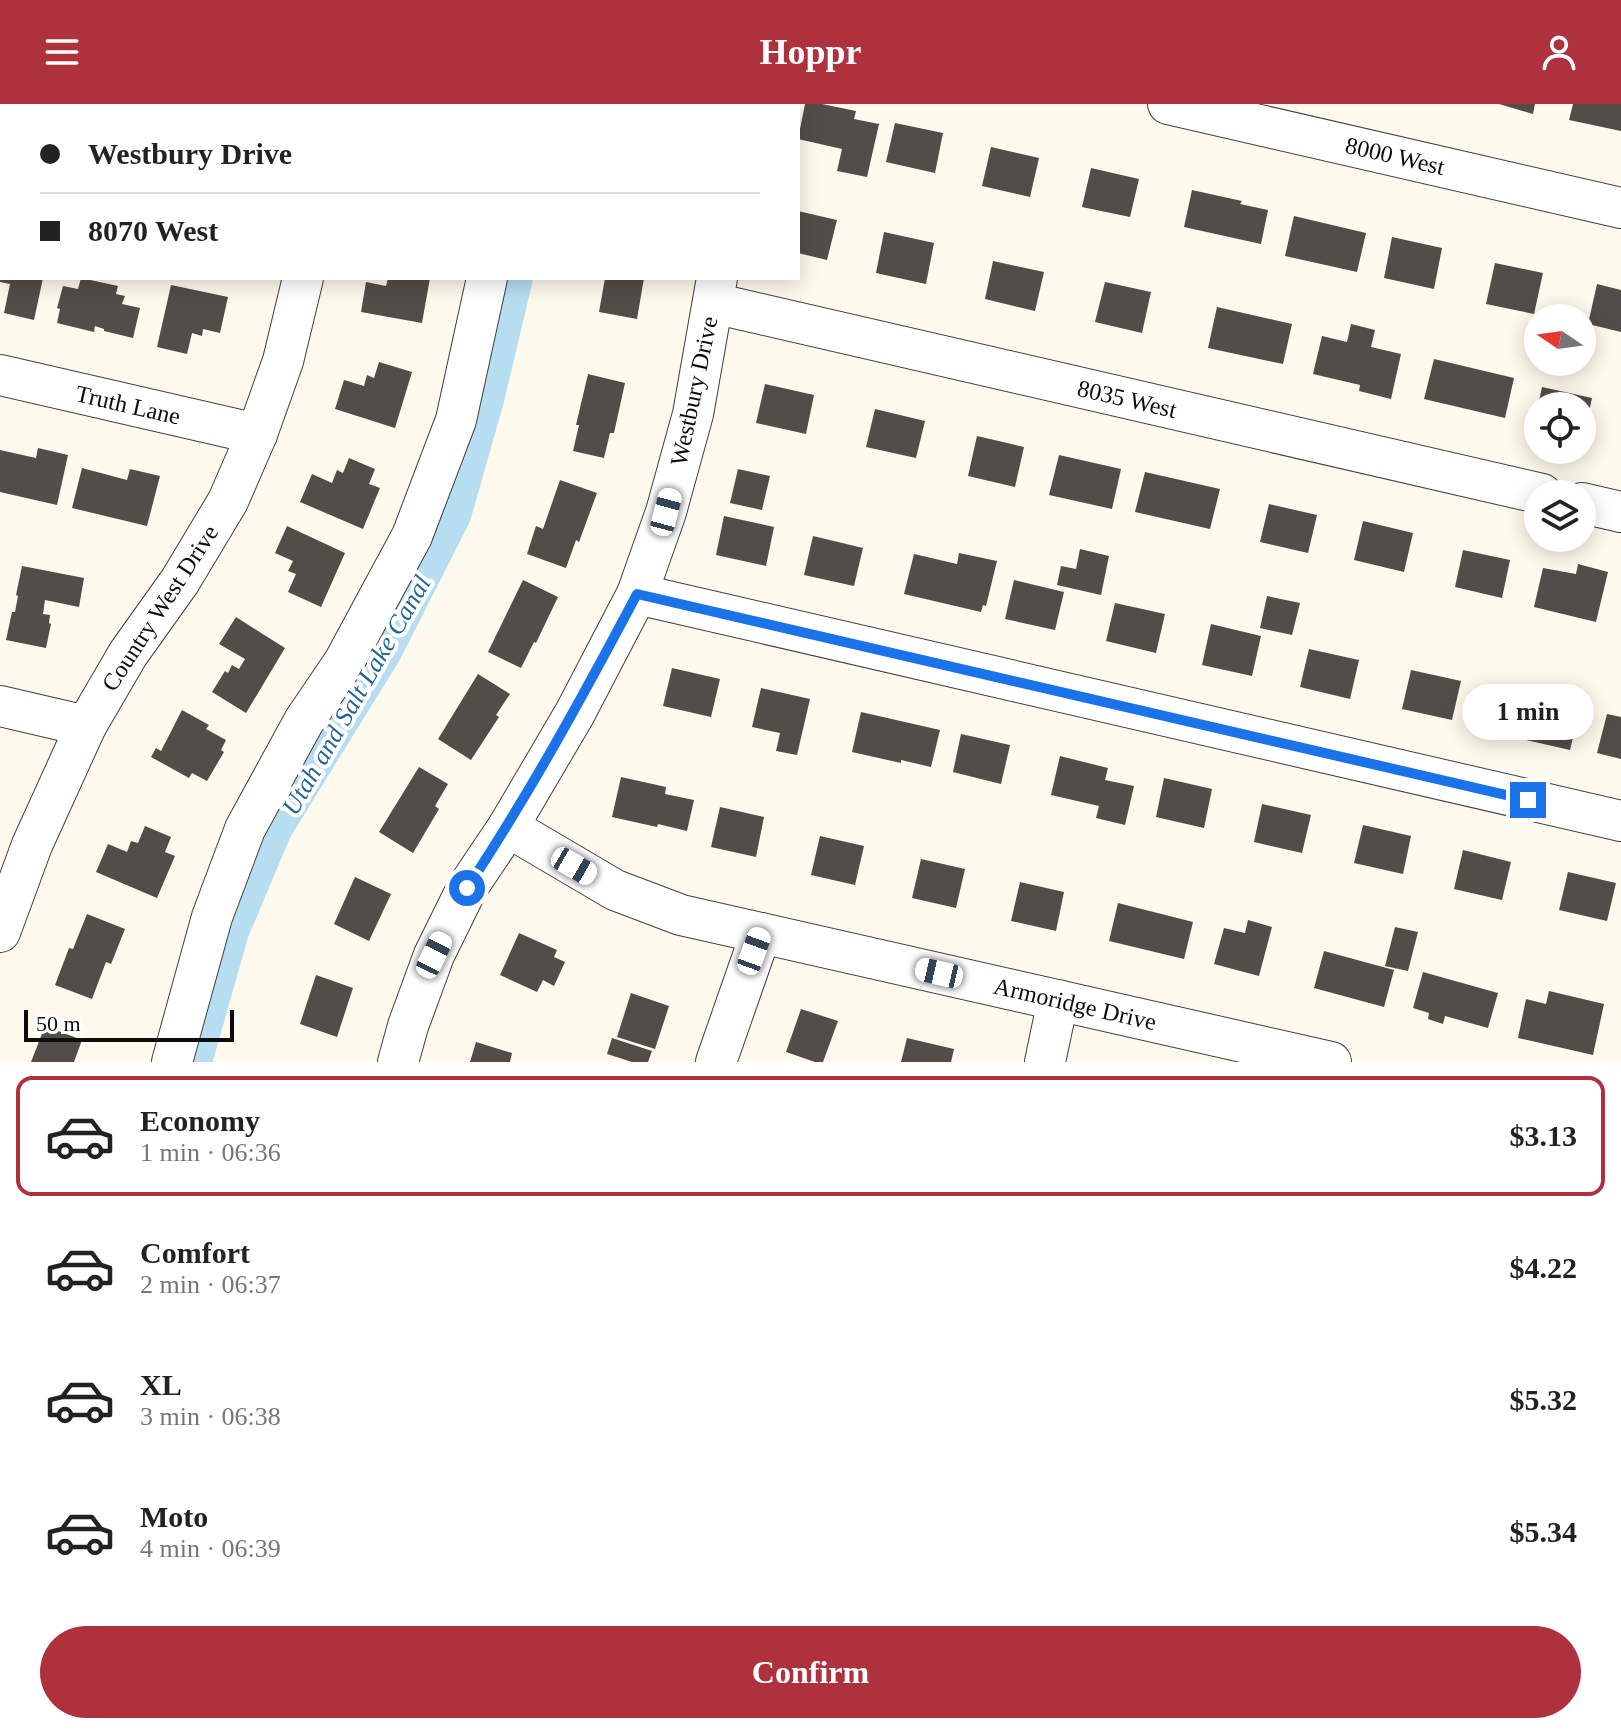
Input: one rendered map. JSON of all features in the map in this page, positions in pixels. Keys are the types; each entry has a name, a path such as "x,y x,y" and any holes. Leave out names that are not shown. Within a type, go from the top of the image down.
{"street":[{"name":"8000 West","path":"1168,104 1621,208"},
{"name":"Country West Drive","path":"0,932 32,845 86,726 128,654 205,541 228,501 257,434 283,361 303,280"},
{"path":"172,1062 212,917 245,829 304,721 344,662 412,536 456,420 487,280"},
{"name":"8035 West","path":"715,291 1524,490"},
{"name":"Westbury Drive","path":"398,1062 434,955 467,888 508,827 575,713 637,594 666,512 693,414 715,291"},
{"name":"Truth Lane","path":"0,375 257,434"},
{"path":"1596,506 1621,512"},
{"path":"637,594 1621,821"},
{"path":"0,706 86,726"},
{"name":"Armoridge Drive","path":"508,827 615,890 681,915 1331,1062"},
{"path":"716,1062 761,933"},
{"path":"1045,1062 1058,1000"}],"building":[{"path":"805,104 856,111 854,119 879,124 867,177 837,171 842,149 800,139"},
{"path":"1499,104 1535,104 1533,114"},
{"path":"1573,104 1621,104 1621,131 1569,120"},
{"path":"895,123 943,133 935,173 886,162"},
{"path":"991,147 1039,158 1030,197 982,186"},
{"path":"1091,168 1139,179 1130,217 1082,207"},
{"path":"1192,190 1268,210 1261,244 1184,227"},
{"path":"800,211 837,220 827,260 800,253"},
{"path":"1294,216 1366,233 1357,272 1285,256"},
{"path":"884,232 934,243 926,284 876,273"},
{"path":"1392,237 1442,248 1434,289 1384,278"},
{"path":"993,261 1044,272 1035,311 985,299"},
{"path":"1495,263 1543,273 1536,304 1524,304 1524,312 1486,304"},
{"path":"43,280 34,320 4,313 10,284 0,282"},
{"path":"80,280 118,286 116,294 125,296 122,304 140,308 133,338 95,326 94,332 57,323 60,309 57,308 63,286 78,289"},
{"path":"388,280 430,280 422,323 361,312 366,282 386,286"},
{"path":"605,280 644,280 637,319 599,312"},
{"path":"1105,282 1151,292 1142,333 1095,322"},
{"path":"1597,284 1621,290 1621,332 1596,326 1596,304 1592,304"},
{"path":"171,285 228,297 220,333 203,329 202,336 192,333 187,354 157,347"},
{"path":"1217,307 1292,324 1283,364 1208,348"},
{"path":"1351,324 1375,330 1371,347 1401,354 1391,399 1359,391 1360,385 1313,374 1322,336 1347,342"},
{"path":"1434,359 1514,378 1505,418 1424,399"},
{"path":"379,362 412,372 395,428 335,409 344,380 364,386 367,375 374,378"},
{"path":"588,374 625,383 614,433 610,433 604,458 573,451"},
{"path":"765,384 814,395 806,434 756,423"},
{"path":"1542,387 1565,392 1541,392"},
{"path":"875,409 925,421 916,458 866,447"},
{"path":"977,436 1024,447 1015,487 968,476"},
{"path":"38,448 68,455 57,505 0,492 0,450 36,458"},
{"path":"1059,455 1121,469 1112,509 1049,495"},
{"path":"349,458 375,469 369,484 380,488 363,529 300,502 312,474 332,483 337,470 343,473"},
{"path":"82,468 127,480 130,469 160,476 147,526 72,508"},
{"path":"738,469 770,476 762,510 730,503"},
{"path":"1145,472 1220,489 1210,529 1135,512"},
{"path":"560,480 597,493 566,568 527,554 536,526 543,529"},
{"path":"1269,504 1317,515 1308,553 1260,542"},
{"path":"724,516 774,527 766,566 716,555"},
{"path":"1363,521 1413,533 1404,572 1354,560"},
{"path":"287,526 345,553 321,607 288,592 296,574 288,571 293,561 275,553"},
{"path":"813,536 863,548 854,586 804,575"},
{"path":"1080,549 1109,556 1101,595 1057,585 1061,566 1076,569"},
{"path":"1463,550 1510,560 1502,598 1455,587"},
{"path":"959,553 997,561 986,606 983,605 981,612 904,594 914,554 957,564"},
{"path":"1578,564 1608,572 1596,622 1534,607 1543,568 1576,574"},
{"path":"22,566 84,578 79,607 45,600 43,614 50,615 51,624 46,648 6,640 12,612 15,612"},
{"path":"523,580 558,597 521,668 488,652"},
{"path":"1014,580 1064,592 1055,630 1005,619"},
{"path":"1267,596 1300,603 1292,635 1260,628"},
{"path":"1115,603 1165,614 1156,653 1106,641"},
{"path":"236,617 285,648 246,713 212,692 225,671 228,673 232,665 239,669 245,659 219,644"},
{"path":"1211,624 1261,636 1252,676 1202,665"},
{"path":"1309,649 1359,660 1350,699 1300,687"},
{"path":"672,668 720,679 711,717 663,706"},
{"path":"1411,670 1461,681 1452,720 1402,709"},
{"path":"478,674 510,694 471,760 438,739"},
{"path":"761,688 810,699 797,755 776,751 780,733 752,727"},
{"path":"1504,692 1580,709 1570,750 1495,733"},
{"path":"182,710 209,725 206,729 226,740 221,750 224,752 207,781 192,773 189,778 151,757 156,748 161,751"},
{"path":"861,712 940,730 931,767 852,752"},
{"path":"1607,714 1621,717 1621,759 1597,753"},
{"path":"961,734 1010,745 1001,784 953,772"},
{"path":"1060,756 1108,768 1105,780 1134,786 1125,825 1096,818 1099,806 1051,795"},
{"path":"419,767 448,784 435,806 439,809 413,853 379,832"},
{"path":"621,777 666,787 665,794 694,800 687,831 612,817"},
{"path":"1164,778 1212,789 1204,828 1156,817"},
{"path":"1262,804 1311,815 1302,853 1254,842"},
{"path":"720,807 764,817 756,857 711,847"},
{"path":"1363,825 1411,836 1403,874 1354,863"},
{"path":"145,826 171,837 165,852 175,856 157,898 96,872 108,844 127,852 131,841 138,843"},
{"path":"820,836 864,846 855,885 811,875"},
{"path":"1463,850 1511,862 1502,900 1454,889"},
{"path":"921,859 965,869 956,908 912,898"},
{"path":"1568,872 1616,883 1607,921 1559,910"},
{"path":"355,877 391,894 369,941 334,924"},
{"path":"1020,882 1064,892 1056,931 1011,921"},
{"path":"1118,903 1193,922 1184,959 1109,941"},
{"path":"87,914 125,929 111,964 106,962 92,999 55,985 69,948 73,949"},
{"path":"1248,920 1272,927 1259,976 1214,964 1224,928 1245,933"},
{"path":"1395,927 1418,932 1408,971 1385,966"},
{"path":"519,933 557,950 554,957 565,962 554,986 543,980 537,992 500,975"},
{"path":"1324,951 1394,970 1384,1007 1314,988"},
{"path":"1423,972 1498,993 1488,1028 1445,1016 1443,1024 1428,1019 1429,1013 1413,1008"},
{"path":"316,975 353,988 337,1037 300,1024"},
{"path":"1549,991 1604,1004 1593,1055 1518,1038 1526,999 1546,1004"},
{"path":"631,993 669,1006 655,1049 617,1037"},
{"path":"801,1009 838,1021 823,1062 786,1052"},
{"path":"45,1026 82,1040 74,1062 31,1062"},
{"path":"612,1038 652,1051 648,1062 632,1062 607,1054"},
{"path":"907,1038 954,1049 951,1062 901,1062"},
{"path":"476,1042 512,1053 510,1062 470,1062"}],"waterway":[{"name":"Utah and Salt Lake Canal","path":"197,1062 234,932 277,830 387,652 456,516 489,400 518,280"}],"route":[{"path":"467,888 508,827 575,713 637,594 1528,800"}]}
